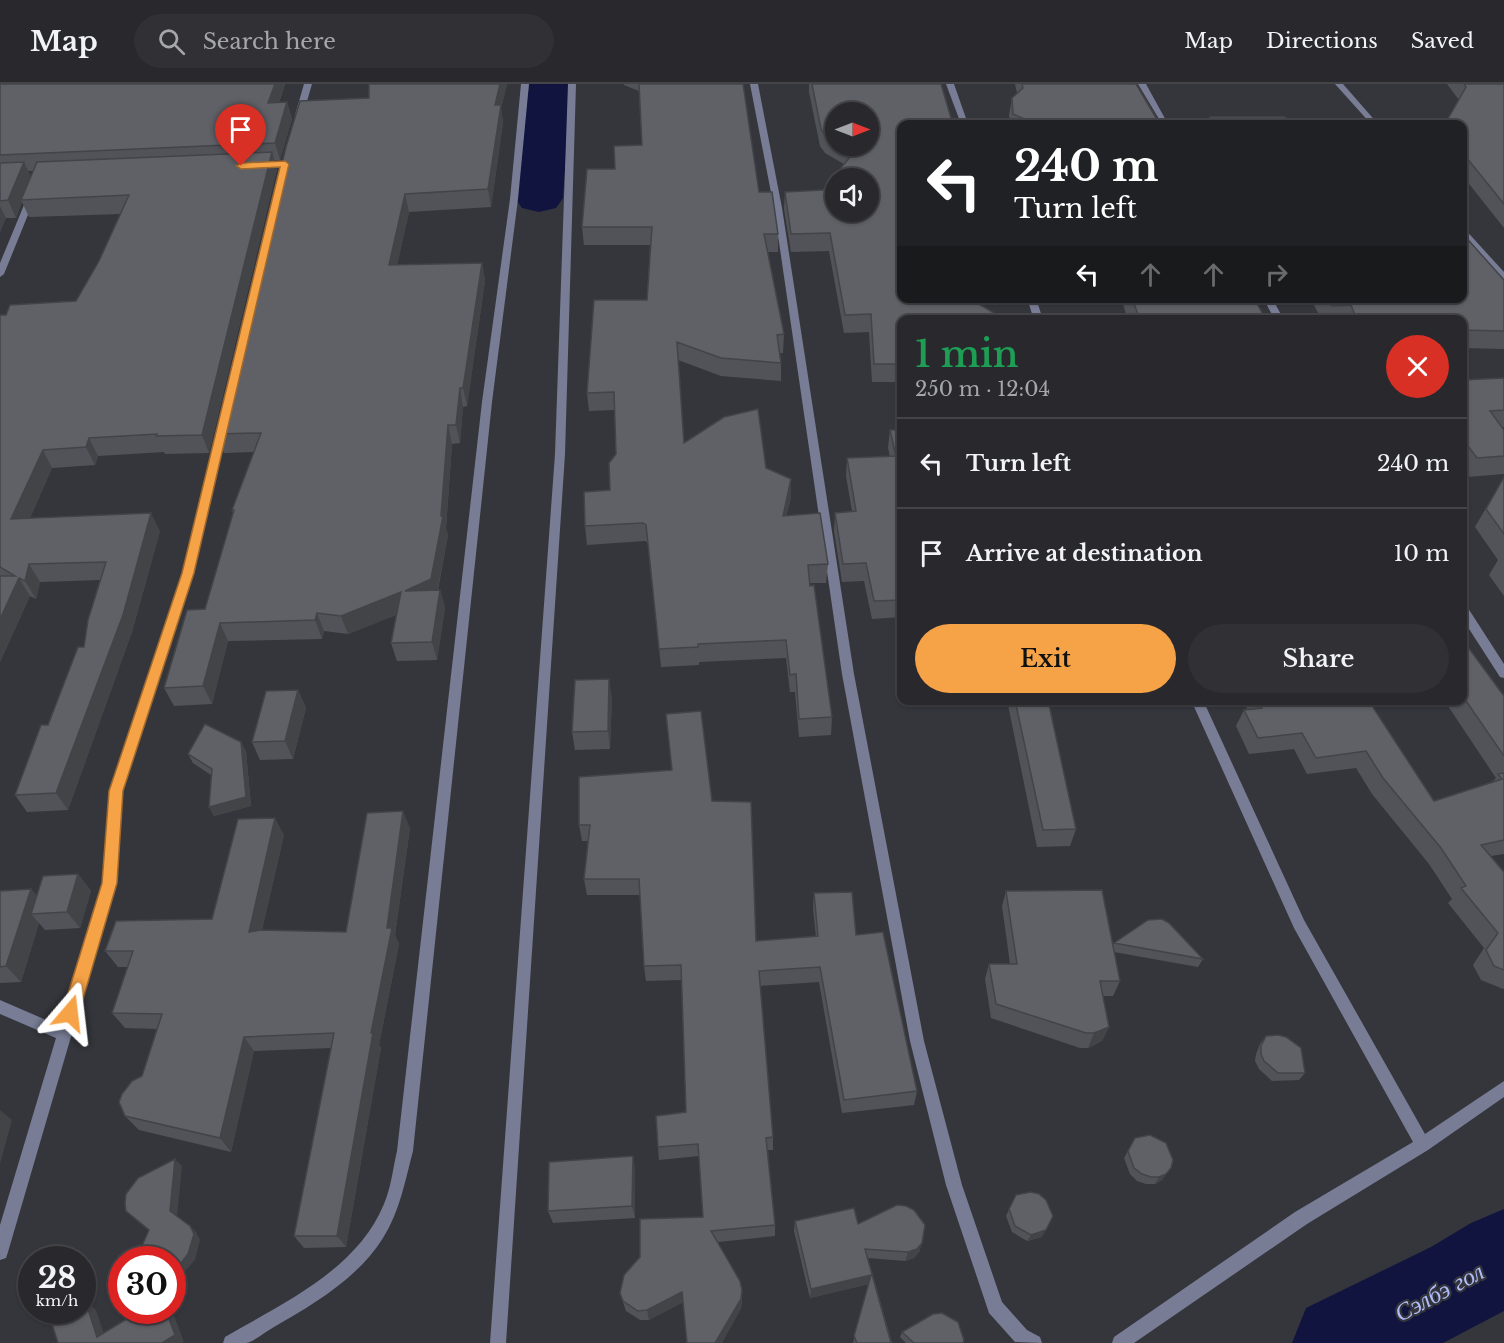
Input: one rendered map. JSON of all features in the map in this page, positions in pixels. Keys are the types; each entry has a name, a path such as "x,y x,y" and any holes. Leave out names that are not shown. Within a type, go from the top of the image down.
{"street":[{"path":"295,130 308,84"},
{"path":"231,1343 335,1279 367,1250 390,1209 405,1151 487,402 514,199 525,84"},
{"path":"498,1343 560,454 572,84"},
{"path":"754,84 778,208 848,674 917,1041 954,1185 995,1307 1022,1336 1034,1343"},
{"path":"950,84 964,120"},
{"path":"1142,84 1163,120"},
{"path":"1339,84 1370,120"},
{"path":"250,165 285,164"},
{"path":"0,274 36,185"},
{"path":"1467,234 1504,278"},
{"path":"0,1252 109,883 116,791 188,573 226,414"},
{"path":"1467,616 1504,674"},
{"path":"1199,705 1299,924 1423,1145"},
{"path":"0,1006 64,1035"},
{"path":"1120,1343 1301,1218 1423,1145 1504,1088"}],"building":[{"path":"0,84 275,84 268,103 287,102 275,143 0,155"},
{"path":"369,84 500,84 495,105 501,105 488,189 405,194 389,265 482,263 463,388 460,388 456,425 448,425 441,516 443,516 431,579 405,591 440,590 432,642 391,643 401,592 341,616 317,613 315,620 220,623 203,686 164,688 187,610 205,609 234,510 232,510 261,433 216,434 286,147 300,101 369,98"},
{"path":"639,84 743,84 759,192 772,192 778,234 764,234 784,334 777,335 781,363 721,358 677,342 684,443 724,417 758,409 766,468 791,479 783,516 820,513 828,564 808,565 810,586 814,585 832,717 799,719 796,674 790,675 786,640 698,644 698,647 659,649 646,525 643,523 585,526 584,492 610,490 609,463 616,454 614,392 587,393 594,300 647,300 652,227 582,227 587,169 615,169 614,146 642,145"},
{"path":"812,84 941,84 953,120 897,120 897,303 977,303 997,315 897,315 897,364 874,364 871,314 845,315 830,233 791,234 785,192 823,190 825,188 825,222 879,222 879,168 841,168 851,156 879,156 879,102 825,102 825,135 821,129"},
{"path":"1022,84 1136,84 1157,120 1027,120 1013,114 1012,98 1023,88"},
{"path":"1464,84 1504,84 1504,204 1467,158 1467,120 1447,120 1466,87"},
{"path":"1210,117 1285,117 1288,120 1209,120"},
{"path":"272,152 202,435 156,436 157,434 89,438 86,447 43,450 11,519 151,513 123,615 56,793 15,795 41,725 48,725 78,647 84,647 88,620 106,562 29,564 25,581 19,578 0,619 0,576 15,576 0,567 0,315 6,315 10,305 76,301 99,261 129,195 21,200 37,162"},
{"path":"24,162 8,200 0,201 0,163"},
{"path":"1467,239 1504,280 1504,331 1467,330 1467,315 1355,315 1351,305 1332,306 1330,303 1467,303"},
{"path":"1134,303 1257,303 1263,315 1138,315"},
{"path":"1504,378 1504,410 1490,411 1504,430 1504,456 1477,458 1467,445 1467,380"},
{"path":"890,430 897,430 897,600 874,601 866,563 843,564 835,513 856,511 847,458 896,456"},
{"path":"1504,477 1504,534 1486,509"},
{"path":"1467,646 1504,696 1504,756 1467,702"},
{"path":"609,679 608,731 572,732 575,680"},
{"path":"298,690 285,741 252,742 266,691"},
{"path":"1016,705 1049,705 1076,829 1043,830"},
{"path":"1260,705 1373,705 1434,801 1502,779 1498,774 1504,773 1504,840 1481,845 1504,872 1504,970 1494,966 1486,950 1498,933 1461,888 1466,886 1441,848 1383,778 1366,751 1316,758 1302,733 1258,738 1244,710 1262,708"},
{"path":"701,711 712,801 751,802 756,941 818,936 814,893 852,892 856,935 883,932 917,1091 844,1100 820,967 759,971 773,1137 766,1138 775,1225 711,1231 740,1281 741,1299 715,1343 687,1343 682,1292 647,1310 638,1311 623,1301 620,1293 624,1275 640,1257 640,1219 703,1217 698,1144 658,1147 656,1116 686,1112 681,965 644,966 639,879 584,879 590,825 579,825 579,777 672,770 666,714"},
{"path":"205,724 241,742 246,797 209,807 212,769 188,754"},
{"path":"403,811 387,928 392,928 371,1033 373,1033 337,1236 294,1236 334,1033 244,1037 220,1138 125,1116 119,1102 132,1081 142,1076 162,1014 112,1013 133,951 105,951 116,921 212,919 238,819 275,818 249,932 261,930 346,932 367,813"},
{"path":"78,874 67,912 31,914 43,876"},
{"path":"31,889 6,966 0,967 0,891"},
{"path":"1102,890 1120,981 1100,981 1109,1027 1094,1033 1086,1033 996,1004 989,964 1017,964 1006,891"},
{"path":"1162,919 1169,923 1203,959 1114,943 1148,920"},
{"path":"1266,1036 1286,1037 1301,1048 1305,1073 1278,1073 1264,1061 1261,1046"},
{"path":"1150,1135 1166,1143 1173,1160 1171,1168 1159,1177 1142,1174 1134,1168 1128,1151 1135,1138"},
{"path":"633,1156 632,1206 548,1211 549,1162"},
{"path":"175,1159 170,1211 190,1226 194,1234 186,1257 186,1246 142,1246 149,1230 126,1211 125,1203 126,1194 138,1178"},
{"path":"1031,1192 1039,1194 1046,1200 1053,1216 1046,1230 1031,1235 1015,1226 1009,1209 1016,1195"},
{"path":"897,1205 914,1210 925,1225 922,1243 917,1249 908,1252 865,1249 891,1343 857,1343 854,1336 871,1275 811,1289 795,1221 854,1208 858,1224"},
{"path":"942,1313 958,1322 963,1343 914,1343 902,1332 933,1314"},
{"path":"52,1324 93,1324 97,1337 118,1324 171,1324 175,1335 162,1343 58,1343"}],"waterway":[{"path":"539,198 550,84"},
{"name":"Сэлбэ гол","path":"1341,1343 1465,1281 1504,1256"}],"route":[{"path":"70,1013 109,883 116,791 188,573 285,164 241,166"}]}
